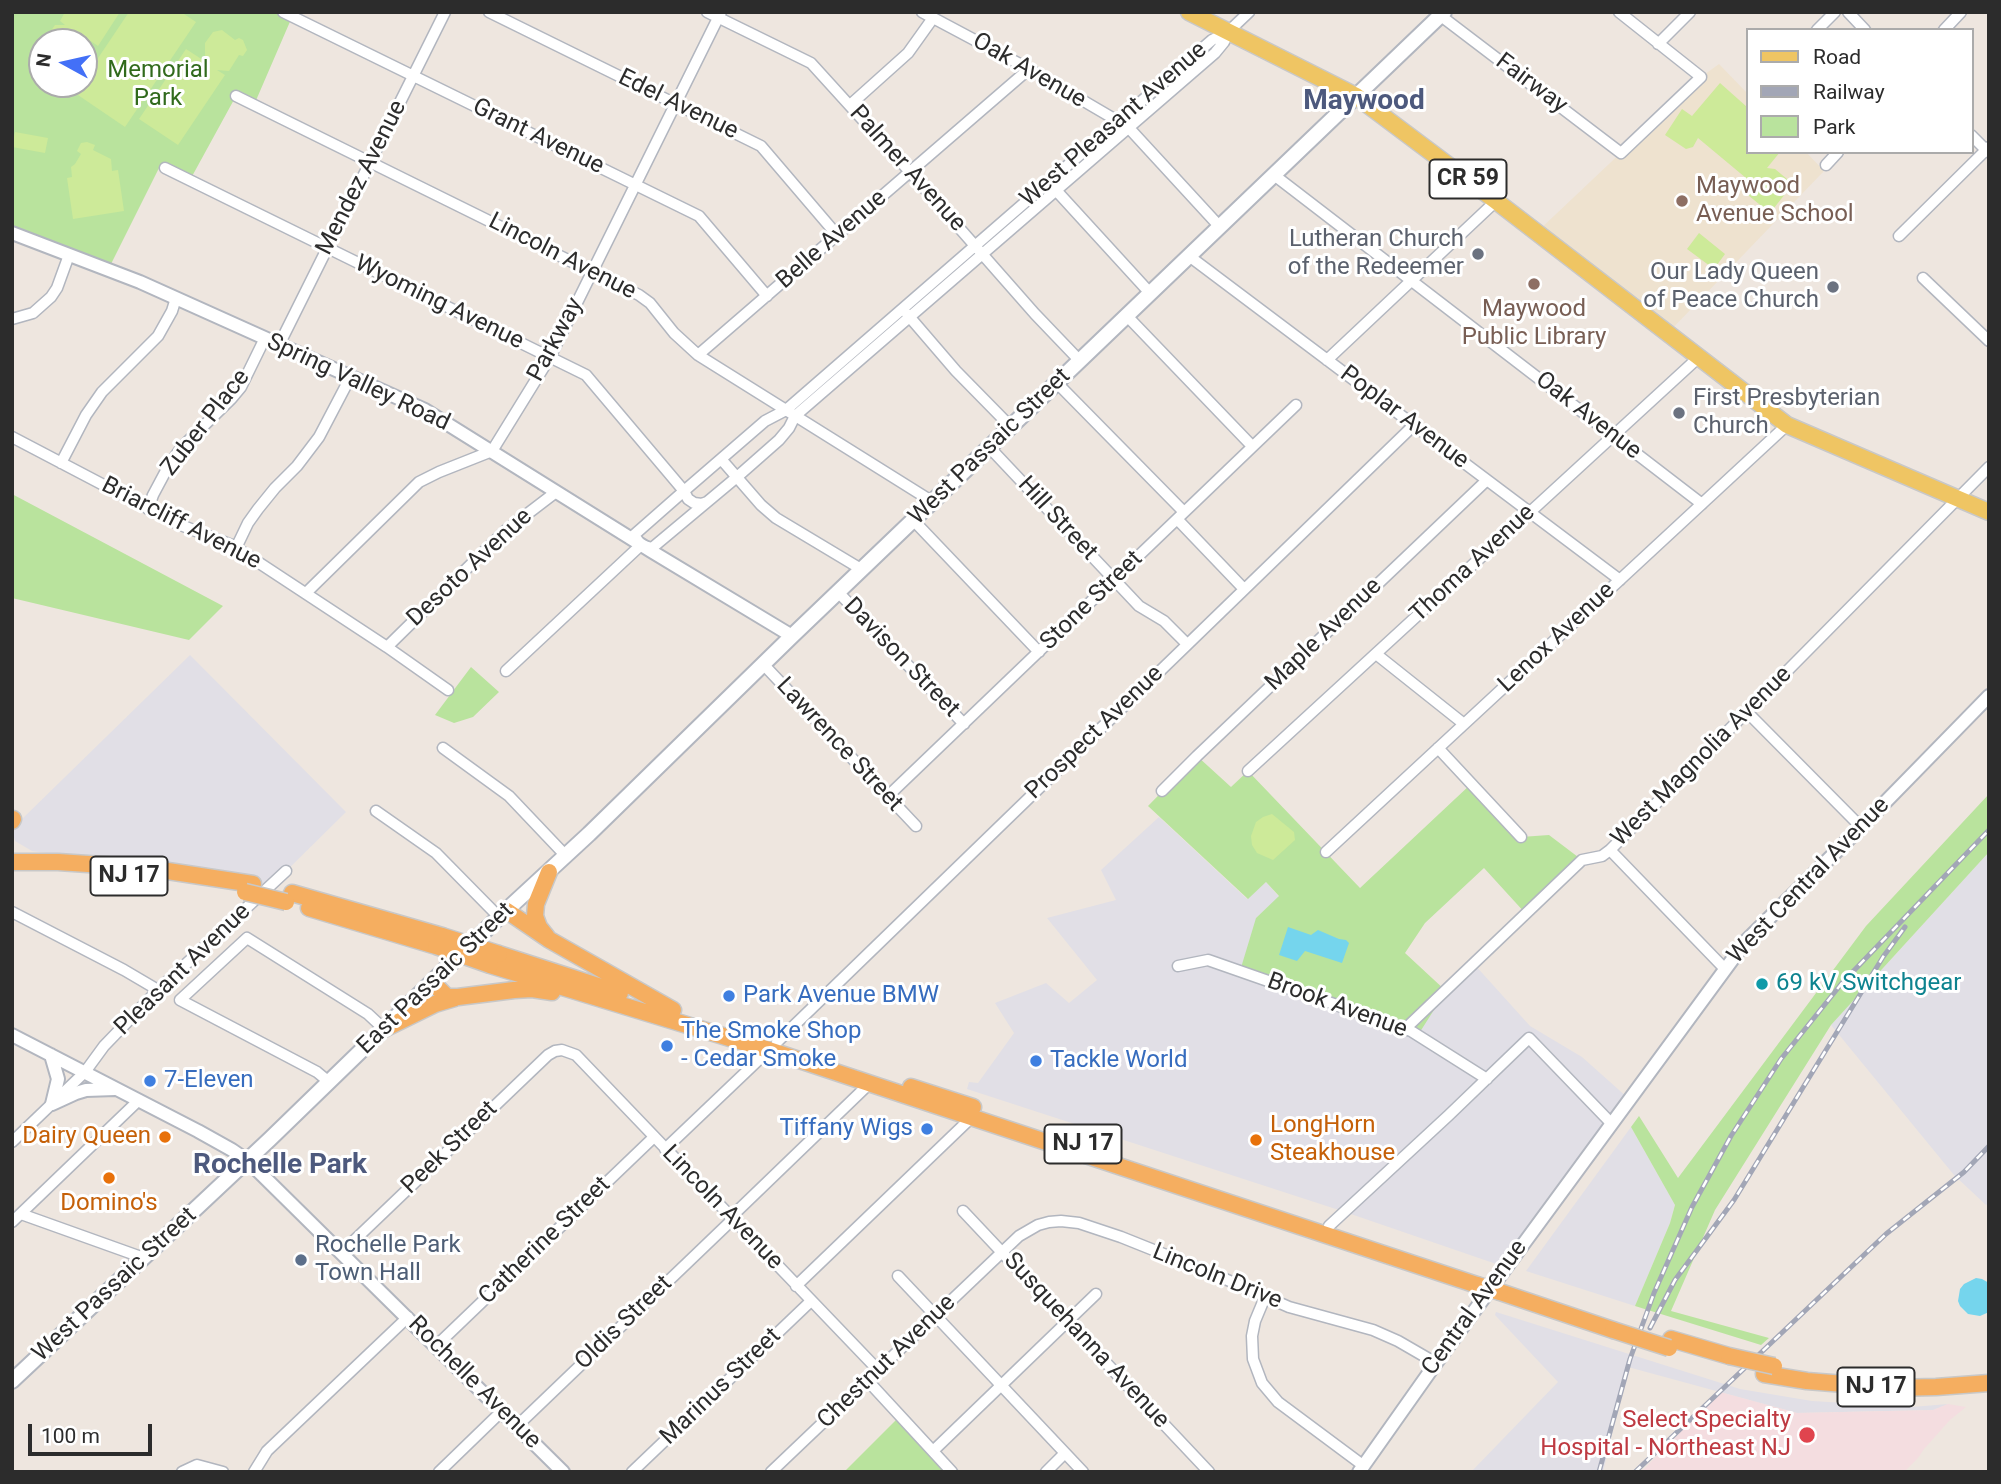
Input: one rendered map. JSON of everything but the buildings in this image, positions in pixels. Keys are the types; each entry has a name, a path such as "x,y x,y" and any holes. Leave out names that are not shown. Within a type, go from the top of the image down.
{"highway":[{"path":"12,848 58,862"},
{"name":"NJ 17","path":"13,870 58,862 148,868 289,897 439,941 647,1012 773,1046 1329,1226 1480,1281"},
{"name":"NJ 17","path":"13,870 134,877 249,888"},
{"path":"548,939 535,916 539,893 549,872"},
{"path":"503,914 673,1010"},
{"name":"NJ 17","path":"495,960 673,1010 869,1084 971,1118 1725,1360 1807,1381 1894,1388 1989,1383"},
{"path":"435,980 437,987 447,997 532,989 647,1012"},
{"path":"384,1029 435,1004 458,997"},
{"name":"NJ 17","path":"1769,1370 1893,1378 1989,1373"}],"main road":[{"name":"CR 59","path":"1189,12 1356,96 1787,425 1989,512"},
{"name":"West Passaic Street","path":"625,798 1442,14"},
{"name":"East Passaic Street","path":"248,1161 625,798"},
{"name":"West Passaic Street","path":"12,1381 248,1161"}],"street":[{"name":"Grant Avenue","path":"283,12 699,216 767,296"},
{"name":"Mendez Avenue","path":"279,345 446,12"},
{"name":"Edel Avenue","path":"489,12 761,146 837,235"},
{"name":"Palmer Avenue","path":"707,12 720,15 811,63 1080,361"},
{"name":"Oak Avenue","path":"922,12 1128,127 1220,227"},
{"path":"1229,32 1249,12"},
{"path":"1619,12 1658,44 1690,12"},
{"path":"1819,28 1835,12"},
{"path":"1848,12 1864,28"},
{"path":"1946,28 1961,12"},
{"name":"Fairway","path":"1442,14 1621,153 1701,77 1658,44"},
{"name":"Parkway","path":"492,451 550,357 720,15"},
{"path":"850,105 908,53 933,18"},
{"name":"West Pleasant Avenue","path":"979,250 1048,182 1212,40 1229,32"},
{"name":"West Pleasant Avenue","path":"791,413 789,428 779,440 737,477 652,548 641,545 634,535 684,491 765,421 791,413 979,250 1056,190 1215,52 1229,32"},
{"name":"Belle Avenue","path":"698,355 1028,69"},
{"name":"Lincoln Avenue","path":"236,96 629,289 650,303 674,333 698,355 933,502"},
{"path":"1899,236 1988,150 1973,137"},
{"path":"1826,164 1836,154"},
{"name":"Wyoming Avenue","path":"165,168 586,375 684,491"},
{"name":"Oak Avenue","path":"1274,175 1702,505"},
{"path":"1048,182 1150,293"},
{"path":"1327,360 1496,201"},
{"name":"Spring Valley Road","path":"12,233 176,298 425,410 792,636"},
{"path":"12,319 33,313 51,297 69,255"},
{"name":"Poplar Avenue","path":"1189,256 1620,580"},
{"path":"1923,278 1989,341"},
{"path":"61,463 86,415 102,392 158,336 176,298"},
{"path":"906,312 956,371 1011,427"},
{"path":"1126,316 1252,446"},
{"name":"Zuber Place","path":"148,509 153,495 181,448 241,387 265,338"},
{"name":"Thoma Avenue","path":"1248,771 1699,357"},
{"path":"236,548 258,509 309,452 329,421 351,376"},
{"path":"1057,383 1244,589"},
{"name":"Stone Street","path":"888,796 1296,405"},
{"name":"Prospect Avenue","path":"665,1149 1414,425"},
{"name":"Lenox Avenue","path":"1326,852 1787,425"},
{"name":"Briarcliff Avenue","path":"12,437 178,524 220,539 236,548 448,690"},
{"name":"Hill Street","path":"989,448 1139,606 1164,621 1187,644"},
{"path":"306,593 419,482 492,451"},
{"path":"721,459 761,505 776,518 862,569"},
{"name":"West Magnolia Avenue","path":"1405,1029 1582,860 1602,856 1611,850 1989,467"},
{"name":"Maple Avenue","path":"1162,791 1487,480"},
{"path":"684,491 694,503 702,504 709,500"},
{"name":"Desoto Avenue","path":"387,647 505,531 556,492"},
{"path":"914,521 1039,652"},
{"name":"West Pleasant Avenue","path":"506,671 641,545"},
{"name":"Davison Street","path":"838,592 964,724"},
{"path":"1376,654 1464,724"},
{"name":"Lawrence Street","path":"763,664 916,826"},
{"name":"West Central Avenue","path":"1594,1146 1746,941 1989,696"},
{"path":"1747,712 1861,827"},
{"path":"443,748 509,796 566,856"},
{"path":"1438,748 1521,837"},
{"path":"376,811 436,853 503,914"},
{"path":"1611,850 1725,969"},
{"name":"Pleasant Avenue","path":"12,1142 85,1072 104,1046 159,990 286,871"},
{"path":"12,912 159,990"},
{"name":"Pleasant Avenue","path":"330,1082 317,1072 180,1000 247,937 368,1014 384,1029"},
{"name":"Brook Avenue","path":"1178,966 1208,960 1405,1029 1487,1079"},
{"name":"Rochelle Avenue","path":"14,1038 139,1100 248,1161 563,1472"},
{"path":"1329,1226 1529,1038 1611,1123"},
{"name":"Lincoln Avenue","path":"562,1050 576,1055 879,1371"},
{"name":"Peek Street","path":"341,1253 548,1055 562,1050"},
{"path":"51,1055 58,1079 52,1104"},
{"name":"Oldis Street","path":"517,1426 869,1084"},
{"path":"52,1104 86,1090 117,1089"},
{"path":"12,1222 139,1100"},
{"path":"796,1286 971,1118"},
{"name":"Catherine Street","path":"436,1346 654,1138"},
{"name":"Central Avenue","path":"1361,1469 1594,1146"},
{"name":"Susquehanna Avenue","path":"963,1210 1209,1472"},
{"path":"21,1214 144,1258"},
{"name":"Lincoln Drive","path":"1002,1252 1019,1236 1038,1225 1072,1221 1176,1259 1289,1307 1373,1330 1436,1363"},
{"name":"Chestnut Avenue","path":"771,1472 1002,1252"},
{"path":"898,1276 1083,1472"},
{"path":"933,1451 1096,1294"},
{"path":"1265,1297 1252,1336 1253,1359 1262,1382 1278,1402 1361,1469"},
{"name":"Marinus Street","path":"632,1472 811,1301"},
{"path":"254,1472 267,1451 408,1317"},
{"path":"867,1381 952,1472"},
{"path":"439,1472 502,1411"},
{"path":"1046,1472 1065,1453"},
{"path":"182,1472 197,1465 223,1472"}],"shaded area":[{"name":"Maywood Avenue School","path":"1719,64 1745,91 1745,154 1808,154 1824,171 1668,333 1537,232 1701,77"},
{"path":"190,655 346,812 272,885 32,851 15,841 13,833 21,820"},
{"path":"1159,817 1247,899 1266,882 1279,897 1256,918 1446,991 1474,964 1530,1026 1582,1057 1628,1098 1505,1267 967,1089 969,1082 978,1083 1014,1033 995,1003 1046,983 1069,1003 1097,980 1047,918 1116,900 1101,870"},
{"path":"1989,852 1989,1203 1986,1205 1954,1175 1831,1025"},
{"path":"1631,1127 1675,1205 1635,1306 1526,1271"},
{"path":"1496,1312 1740,1389 1812,1401 1912,1407 1948,1404 1933,1410 1797,1413 1628,1367 1603,1472 1471,1472 1558,1382 1495,1315"},
{"name":"Select Specialty Hospital - Northeast NJ","path":"1720,1392 1797,1413 1933,1410 1948,1404 1966,1407 1950,1420 1904,1472 1641,1472"}],"green space":[{"name":"Memorial Park","path":"13,12 283,12 292,17 254,105 236,96 190,180 161,164 108,270 12,233"},
{"path":"65,12 120,12 98,46 98,28 53,28 55,25 65,25 60,21"},
{"path":"129,12 181,12 196,22 125,127 82,98 98,98 98,58"},
{"path":"222,30 235,40 243,40 247,50 243,56 239,55 229,71 217,70 225,75 178,145 139,119 186,49 209,64 205,57 205,43 213,32"},
{"path":"1720,83 1745,105 1745,154 1778,154 1767,168 1775,169 1793,184 1770,213 1743,191 1746,178 1698,138 1693,147 1686,149 1665,135 1682,109 1692,116"},
{"path":"15,132 48,138 45,153 12,147"},
{"path":"81,143 95,145 93,150 111,159 112,171 118,170 124,211 73,219 67,178 72,177 71,167 81,154 77,151"},
{"path":"1699,233 1725,254 1714,269 1687,249"},
{"path":"12,494 223,606 189,640 12,598"},
{"path":"471,667 499,692 473,717 454,723 435,715"},
{"path":"1197,756 1231,787 1248,771 1360,888 1471,784 1521,837 1549,835 1582,860 1526,914 1484,868 1425,923 1405,953 1446,991 1418,1035 1240,971 1256,918 1279,896 1266,882 1248,899 1148,806"},
{"path":"1989,794 1989,852 1831,1025 1715,1210 1671,1311 1769,1338 1761,1345 1635,1306 1675,1205 1631,1127 1639,1116 1678,1178 1866,926"},
{"path":"1272,814 1294,832 1295,840 1273,860 1257,853 1251,836 1256,822"},
{"path":"900,1416 952,1472 844,1472"}],"water":[{"path":"1288,927 1311,935 1318,930 1346,940 1349,943 1342,963 1305,951 1297,961 1279,955"},
{"path":"1976,1278 1989,1283 1989,1312 1980,1316 1968,1314 1958,1301 1960,1289"}],"railway":[{"path":"1599,1472 1630,1359 1654,1293 1692,1207 1731,1136 1781,1059 1842,983 1989,830"},
{"path":"1650,1328 1675,1280 1734,1200 1883,957 1905,927"},
{"path":"1635,1472 1886,1234 1964,1172 1989,1146"}],"place":[{"name":"Maywood Avenue School","path":"1682,201"},
{"name":"Lutheran Church of the Redeemer","path":"1478,254"},
{"name":"Maywood Public Library","path":"1534,284"},
{"name":"Our Lady Queen of Peace Church","path":"1833,287"},
{"name":"First Presbyterian Church","path":"1679,413"},
{"name":"69 kV Switchgear","path":"1762,984"},
{"name":"Park Avenue BMW","path":"729,996"},
{"name":"The Smoke Shop - Cedar Smoke","path":"667,1046"},
{"name":"Tackle World","path":"1036,1061"},
{"name":"7-Eleven","path":"150,1081"},
{"name":"Tiffany Wigs","path":"927,1129"},
{"name":"Dairy Queen","path":"165,1137"},
{"name":"LongHorn Steakhouse","path":"1256,1140"},
{"name":"Domino's","path":"109,1178"},
{"name":"Rochelle Park Town Hall","path":"301,1260"},
{"name":"Select Specialty Hospital - Northeast NJ","path":"1807,1435"}],"district":[{"name":"Maywood","path":"1364,102"},
{"name":"Rochelle Park","path":"280,1166"}]}
